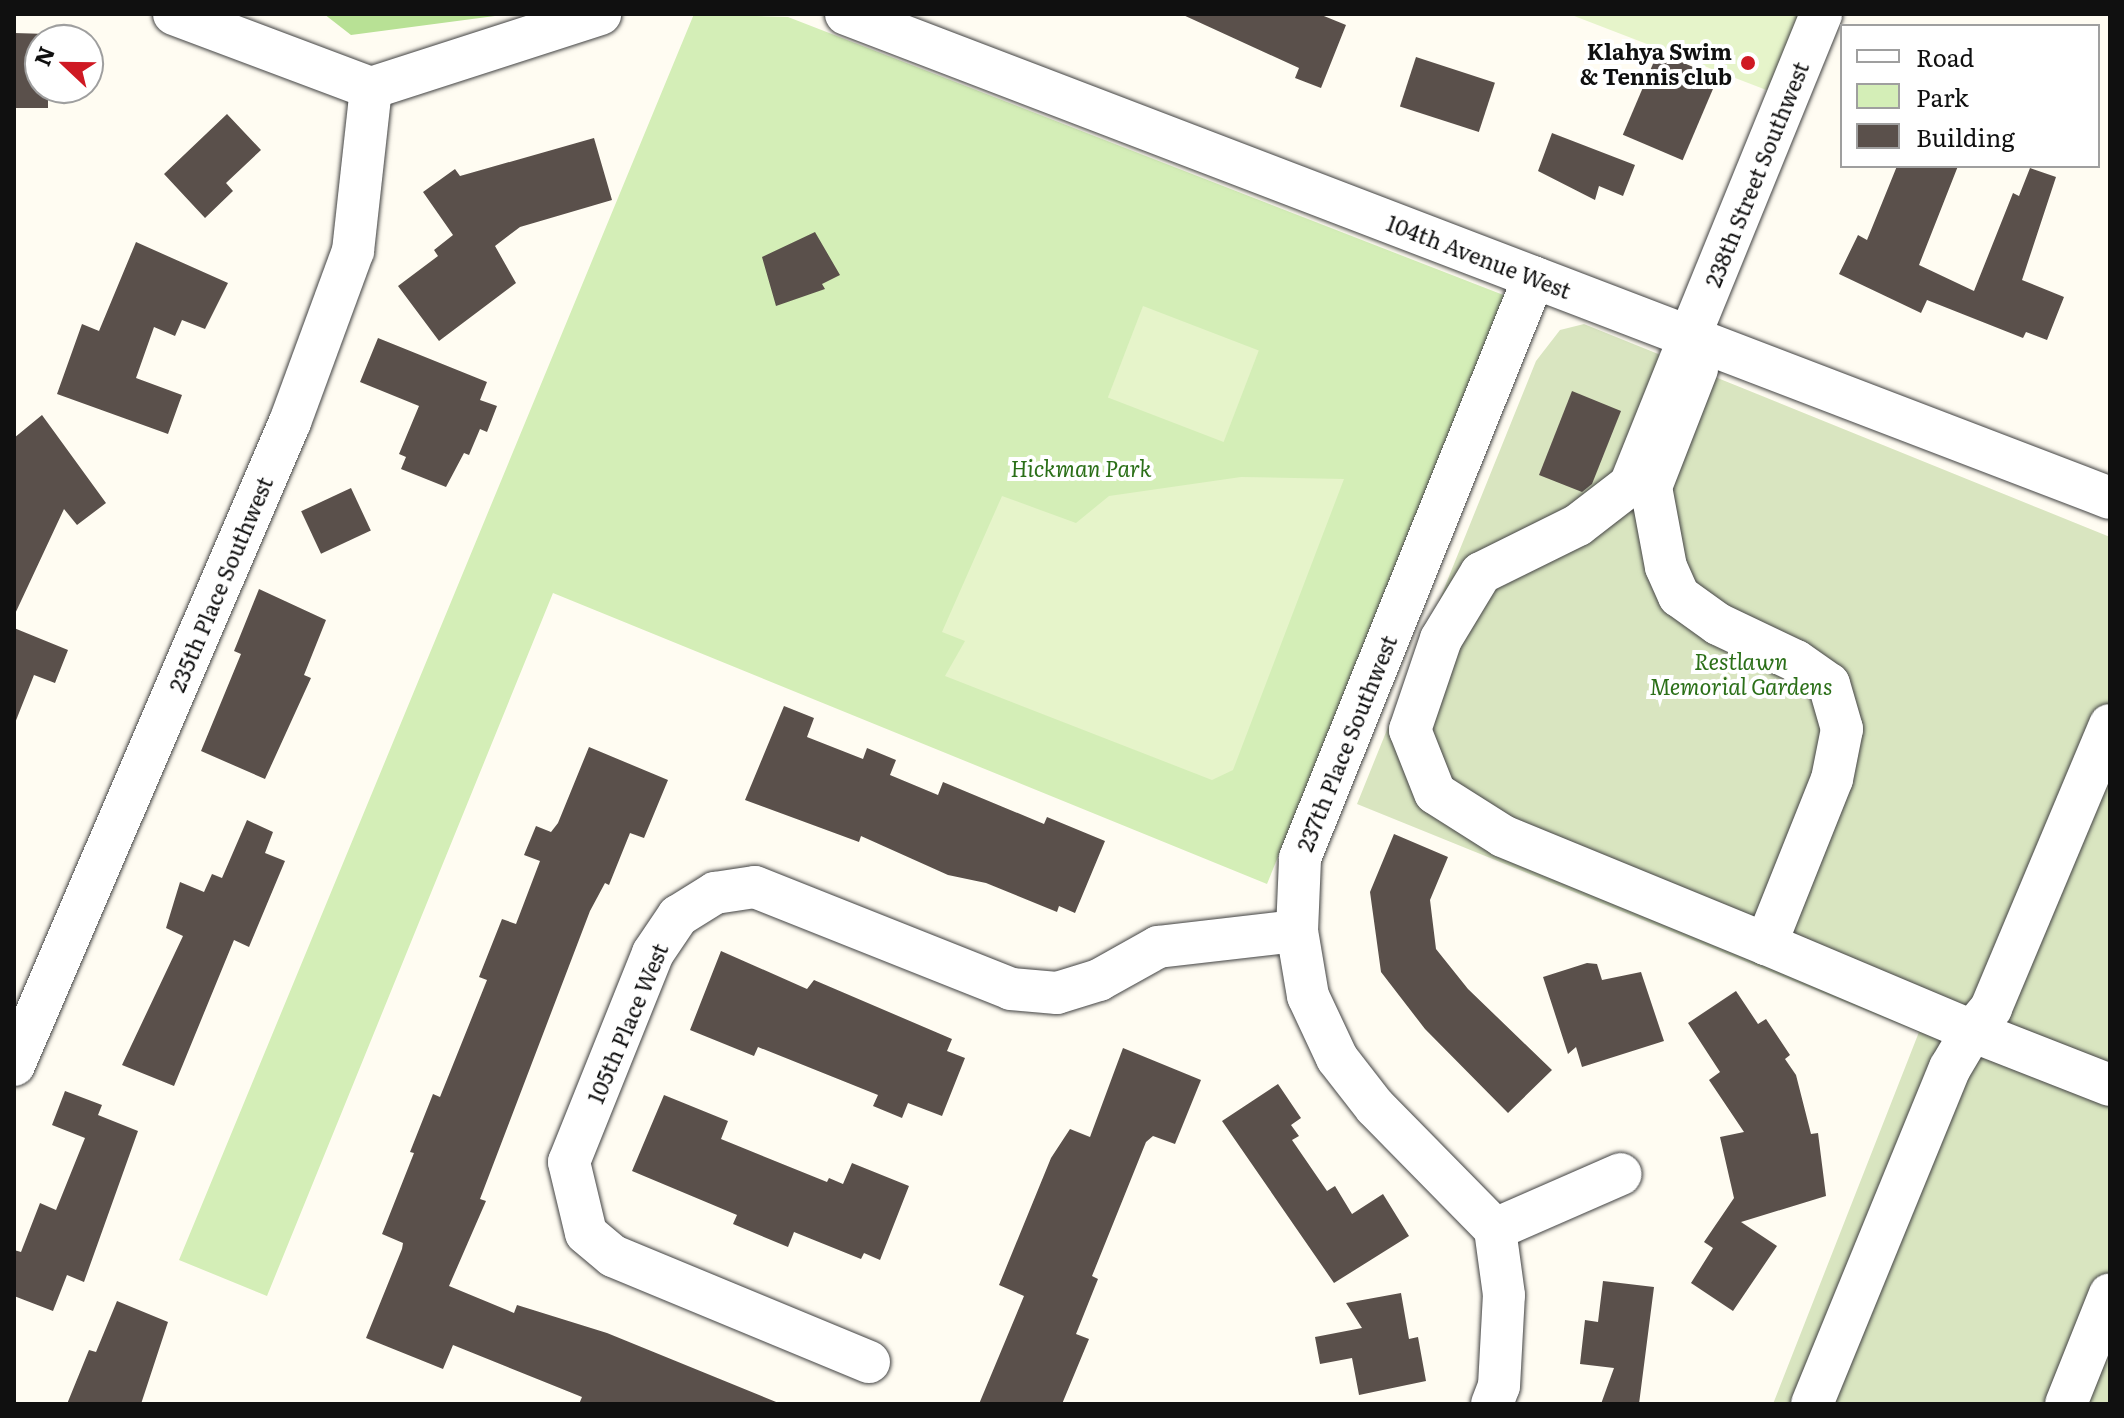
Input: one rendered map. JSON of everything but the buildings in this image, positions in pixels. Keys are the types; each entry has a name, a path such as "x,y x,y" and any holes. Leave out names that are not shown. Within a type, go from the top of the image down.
{"street":[{"path":"174,14 371,88 600,14"},
{"name":"104th Avenue West","path":"846,14 1534,277 1691,333 2110,498"},
{"name":"238th Street Southwest","path":"1821,14 1630,485 1578,525 1481,573 1441,639 1410,730 1435,793 1503,836 1972,1031 2110,1085"},
{"name":"235th Place Southwest","path":"14,1065 290,422 353,251 371,88"},
{"name":"237th Place Southwest","path":"1495,1229 1460,1188 1375,1107 1337,1058 1308,996 1297,931 1300,858 1534,277"},
{"path":"1691,333 1697,369 1651,487 1666,567 1679,596 1718,624 1796,661 1829,684 1842,729 1832,779 1766,944"},
{"path":"1812,1404 1950,1068 1972,1031 1991,1008 2110,725"},
{"name":"105th Place West","path":"869,1362 613,1256 586,1233 569,1162 653,953 678,916 715,893 755,887 985,980 1011,989 1057,993 1099,980 1158,947 1297,931"},
{"path":"1492,1404 1499,1386 1504,1295 1495,1229 1621,1174"},
{"path":"2066,1404 2110,1294"}],"green space":[{"path":"324,14 510,14 351,35"},
{"name":"Hickman Park","path":"694,14 788,17 1506,296 1267,884 553,593 267,1296 179,1260"},
{"name":"Klahya Swim & Tennis club","path":"1569,14 1821,14 1787,98"},
{"path":"1143,306 1259,350 1224,442 1108,397"},
{"name":"Restlawn Memorial Gardens","path":"1584,324 2110,537 2110,1404 1773,1404 1919,1032 1357,804 1536,361 1560,330"},
{"path":"1241,477 1344,479 1233,770 1212,780 945,676 965,641 942,632 1002,496 1076,523 1109,496"}],"place":[{"name":"Klahya Swim & Tennis club","path":"1748,63"}]}
